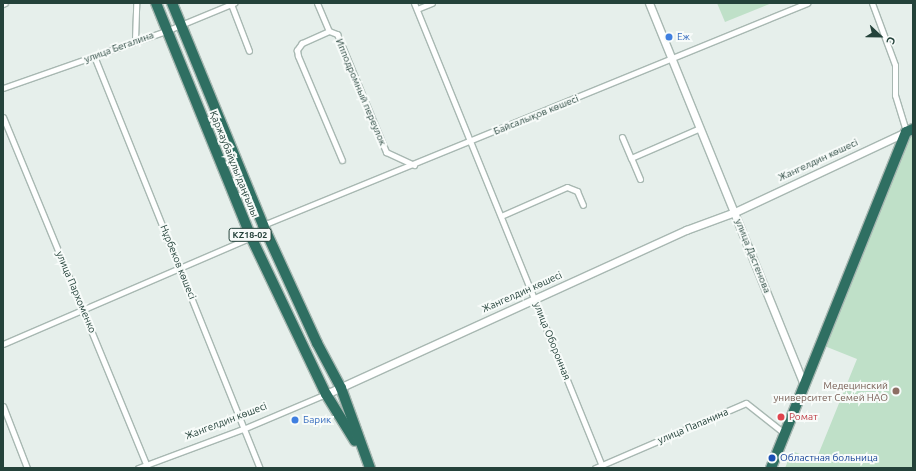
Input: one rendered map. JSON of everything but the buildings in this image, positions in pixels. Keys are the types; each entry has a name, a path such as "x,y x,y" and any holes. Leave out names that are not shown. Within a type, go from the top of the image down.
{"highway":[{"name":"Қаржаубайұлы даңғылы","path":"156,3 166,31 251,237 326,394 366,458"},
{"name":"Қаржаубайұлы даңғылы","path":"172,3 263,225 317,343 341,388 370,468"},
{"path":"770,468 910,131"}],"street":[{"path":"135,40 136,3"},
{"name":"Ипподромный переулок","path":"317,3 329,32"},
{"name":"улица Оборонная","path":"414,3 602,465"},
{"path":"417,9 432,3"},
{"name":"улица Дастенова","path":"649,3 804,384"},
{"name":"Байсалықов көшесі","path":"263,225 414,165 808,3"},
{"path":"872,3 895,65 895,96 910,131"},
{"path":"232,4 249,51"},
{"name":"улица Бегалина","path":"3,88 135,40 166,31 232,4"},
{"name":"Ипподромный переулок","path":"342,160 298,56 297,50 302,43 329,32 337,34 386,152 414,165"},
{"name":"Нұрбеков көшесі","path":"94,56 260,468"},
{"name":"улица Пархоменко","path":"3,117 84,310 147,466"},
{"path":"631,158 700,128"},
{"name":"Жангелдин көшесі","path":"138,468 147,466 243,429 341,388 686,230 735,212 910,131"},
{"path":"622,137 640,179"},
{"path":"501,216 567,186 578,191 583,205"},
{"path":"3,344 251,237"},
{"name":"улица Папанина","path":"595,468 746,403 784,433"},
{"path":"3,406 28,468"}],"green space":[{"path":"717,3 772,3 725,22"},
{"path":"913,135 913,468 785,468 792,451 816,460 857,359 822,345 908,137"}],"place":[{"name":"Еж","path":"669,37"},
{"name":"Медецинский университет Семей НАО","path":"896,391"},
{"name":"Ромат","path":"781,417"},
{"name":"Барик","path":"295,420"},
{"name":"Областная больница","path":"772,458"}]}
